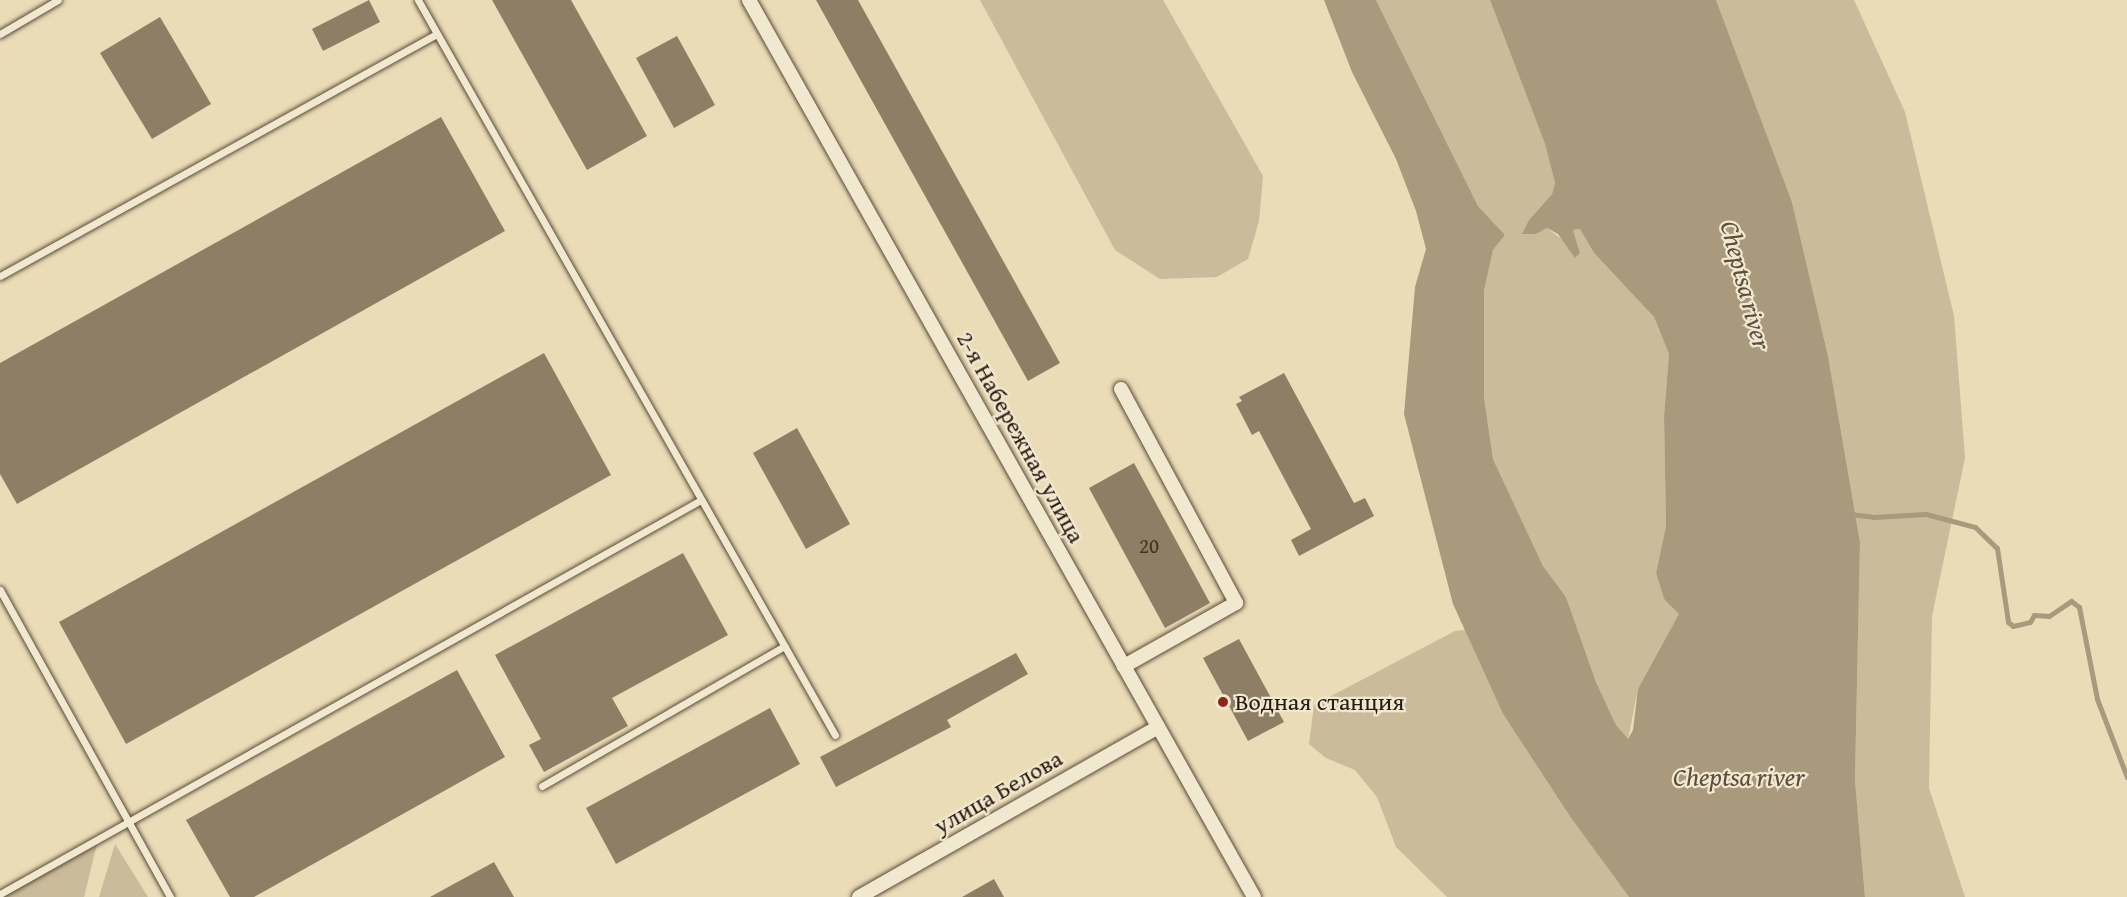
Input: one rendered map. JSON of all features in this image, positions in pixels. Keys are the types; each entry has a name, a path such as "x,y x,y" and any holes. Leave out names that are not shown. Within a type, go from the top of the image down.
{"street":[{"name":"2-я Набережная улица","path":"749,0 1254,897"},
{"path":"1121,389 1236,603 1124,666"},
{"name":"улица Белова","path":"859,897 1158,727"}],"lane":[{"path":"0,34 58,0"},
{"path":"418,0 836,735"},
{"path":"0,276 436,34"},
{"path":"0,894 701,500"},
{"path":"0,590 170,897"},
{"path":"542,786 784,646"}],"shaded area":[{"path":"980,0 1163,0 1263,176 1259,221 1248,259 1217,277 1160,279 1115,250"},
{"path":"1376,0 1490,0 1545,144 1555,183 1552,194 1529,220 1536,234 1547,228 1580,253 1573,230 1580,229 1594,253 1654,317 1669,354 1664,416 1666,526 1656,573 1664,599 1680,614 1638,689 1628,740 1616,725 1596,682 1566,597 1543,566 1493,459 1484,397 1484,291 1493,250 1505,235 1478,206"},
{"path":"1716,0 1854,0 1905,112 1954,316 1965,458 1932,616 1929,788 1965,897 1865,897 1855,780 1860,542 1828,356 1792,202"},
{"path":"1465,630 1503,714 1571,818 1629,897 1447,897 1396,847 1377,797 1355,770 1326,758 1309,744 1314,705 1455,631"},
{"path":"97,844 84,897 0,897"},
{"path":"115,844 148,897 99,897"}],"water":[{"name":"Cheptsa river","path":"1324,0 1376,0 1478,206 1505,235 1493,250 1484,291 1484,397 1493,459 1543,566 1566,597 1596,682 1616,725 1628,739 1633,730 1638,689 1679,614 1664,599 1656,573 1666,526 1664,416 1669,354 1654,317 1594,253 1580,229 1573,230 1580,253 1575,258 1558,234 1547,228 1536,234 1522,234 1529,220 1552,194 1555,183 1545,144 1490,0 1716,0 1792,202 1828,356 1860,542 1855,780 1865,897 1629,897 1571,818 1503,714 1453,604 1404,414 1415,287 1426,249 1416,211 1396,159 1352,72"}],"building":[{"path":"369,0 380,22 323,51 312,29"},
{"path":"492,0 571,0 647,136 587,170"},
{"path":"816,0 858,0 1060,363 1028,381"},
{"path":"160,17 211,104 152,139 100,53"},
{"path":"677,36 715,105 674,128 636,58"},
{"path":"441,117 505,231 17,504 0,474 0,363"},
{"path":"544,353 611,475 126,744 59,622"},
{"path":"1284,373 1354,503 1365,498 1374,516 1299,556 1291,540 1311,529 1259,431 1252,435 1236,404 1242,401 1239,397"},
{"path":"797,428 850,524 806,549 753,453"},
{"path":"1134,463 1210,603 1165,628 1089,488"},
{"path":"683,553 728,635 612,698 628,726 544,772 529,745 541,739 495,655"},
{"path":"1239,639 1284,722 1248,741 1203,658"},
{"path":"1016,653 1028,674 947,720 951,727 836,787 820,757"},
{"path":"457,670 505,757 254,897 230,897 186,820"},
{"path":"770,708 800,764 616,864 586,808"},
{"path":"494,862 514,897 430,897"},
{"path":"994,879 1004,897 962,897"}],"waterway":[{"path":"1850,514 1873,517 1926,514 1975,527 1997,548 2008,622 2013,626 2030,622 2034,615 2049,616 2071,601 2079,607 2097,699 2127,777"}],"place":[{"name":"Водная станция","path":"1223,702"}]}
